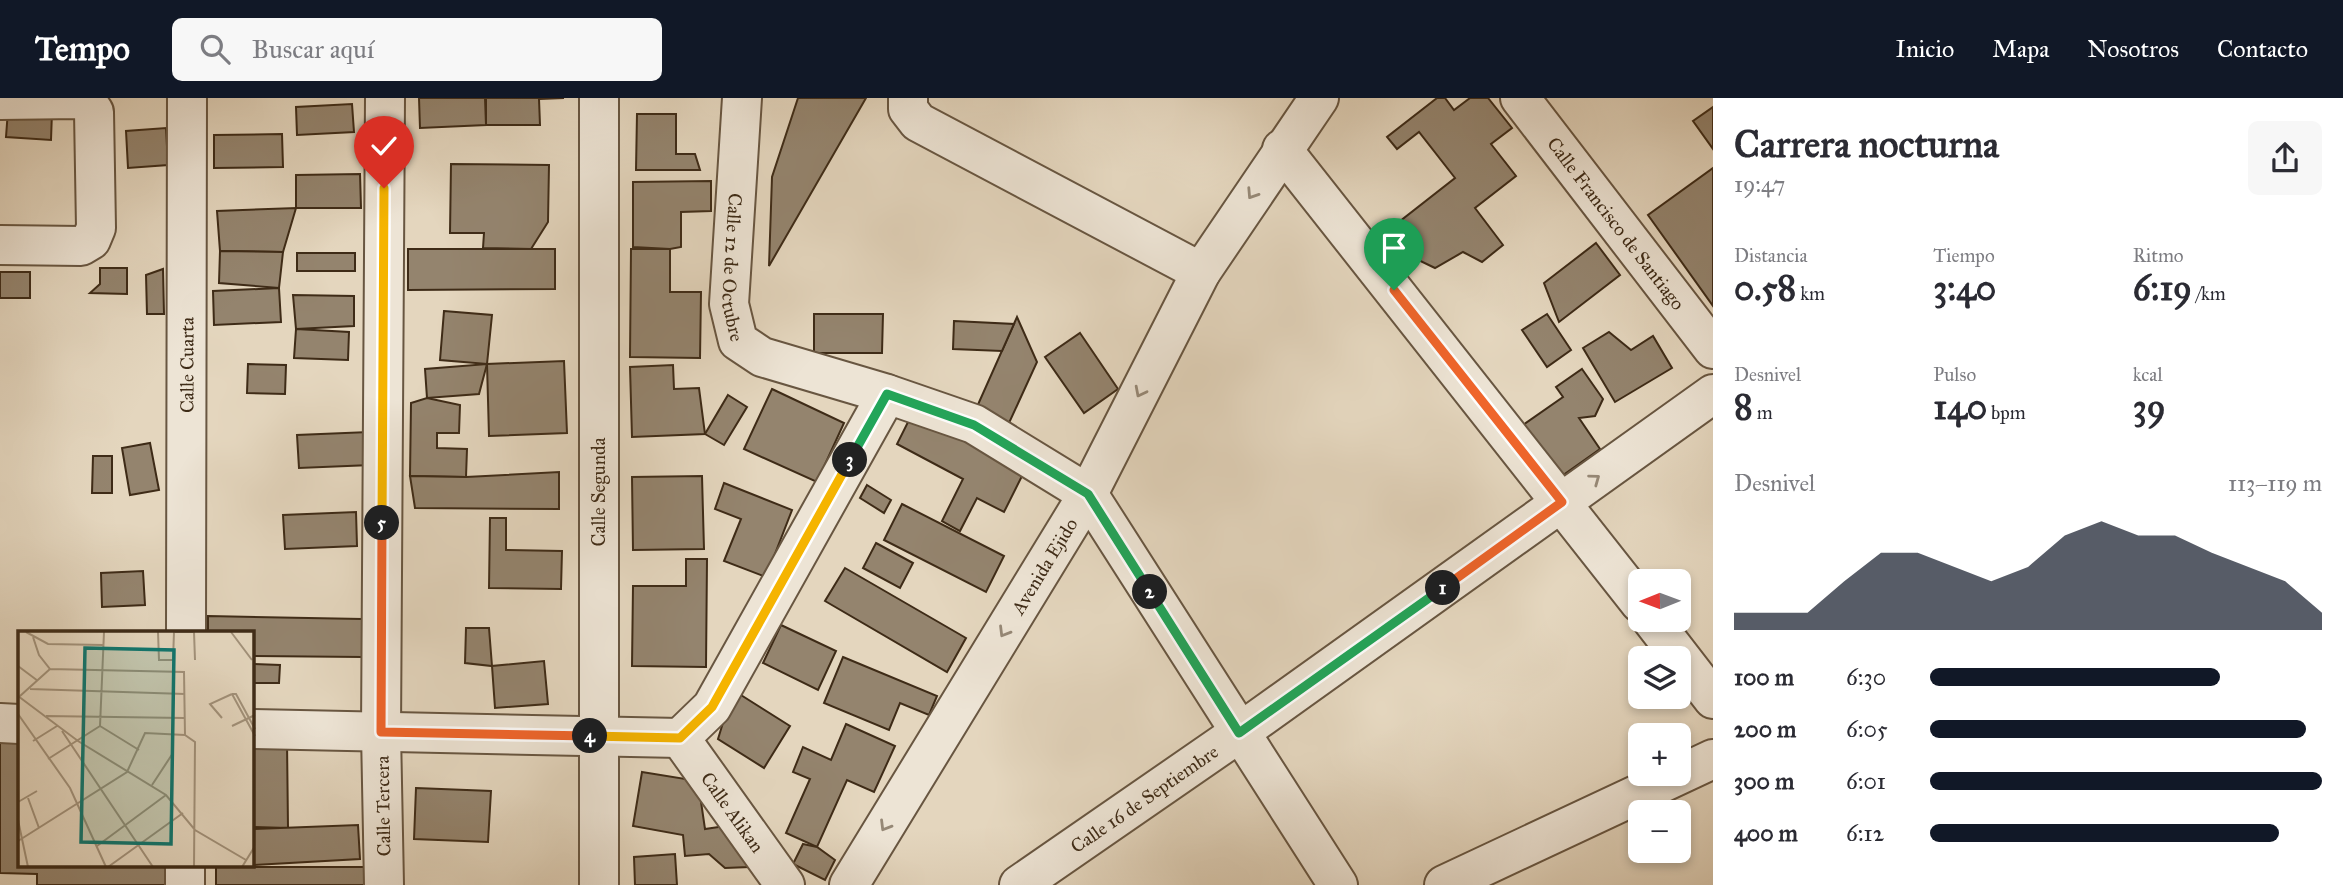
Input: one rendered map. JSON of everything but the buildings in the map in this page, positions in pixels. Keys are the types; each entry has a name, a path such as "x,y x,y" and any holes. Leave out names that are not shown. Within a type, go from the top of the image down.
{"street":[{"name":"Calle Cuarta","path":"186,631 187,98"},
{"name":"Calle Tercera","path":"384,885 381,732 385,98"},
{"name":"Calle Segunda","path":"599,98 599,885"},
{"name":"Calle 12 de Octubre","path":"742,98 729,304 737,341 762,358 887,394 974,425 1088,494 1338,885"},
{"path":"908,98 908,109 918,122 1201,272"},
{"name":"Avenida Ejido","path":"849,885 1088,494 1201,272 1319,98"},
{"name":"Calle Francisco de Santiago","path":"1520,98 1713,349"},
{"path":"0,100 78,99 88,103 94,112 96,228 91,240 81,246 0,245"},
{"path":"1282,149 1628,587"},
{"path":"254,729 680,738 712,707 887,394"},
{"name":"Calle 16 de Septiembre","path":"1019,885 1239,733 1713,394"},
{"path":"1661,632 1713,699"},
{"path":"0,723 18,724"},
{"name":"Calle Alikan","path":"680,738 785,885"},
{"path":"1444,885 1713,759"}],"route":[{"path":"384,188 381,732 680,738 712,707 887,394 974,425 1088,494 1239,733 1562,502 1394,290"}]}
